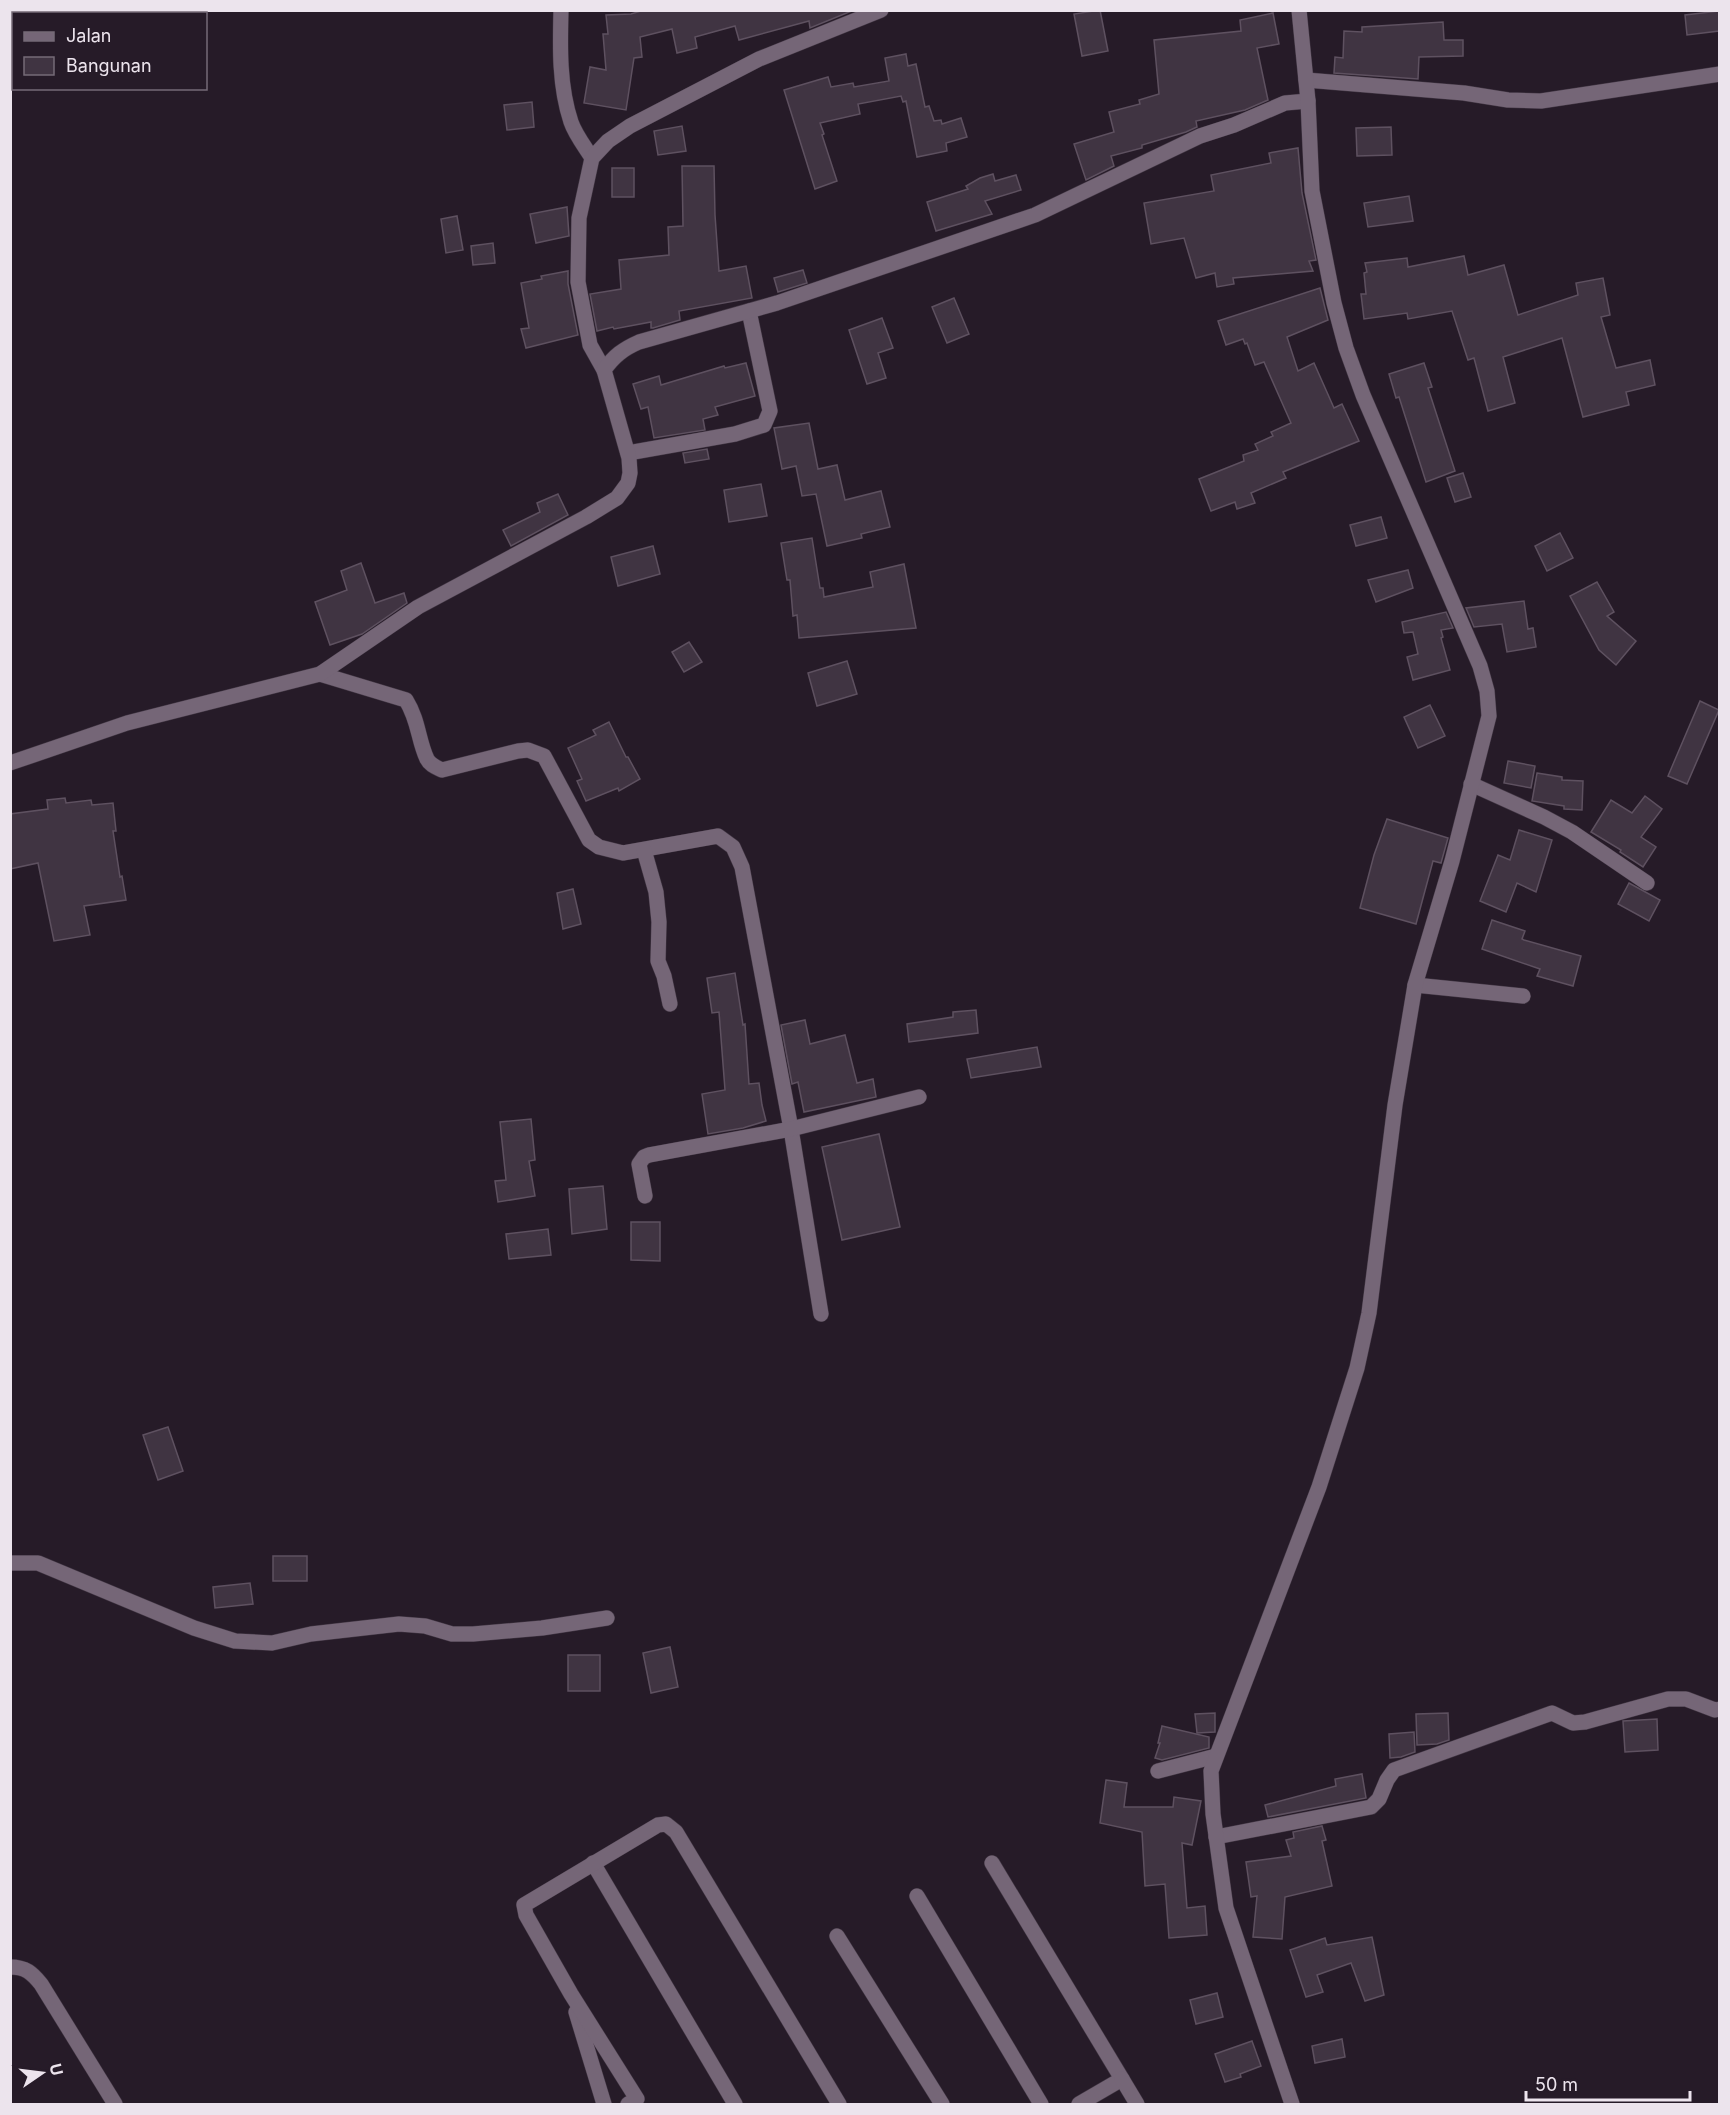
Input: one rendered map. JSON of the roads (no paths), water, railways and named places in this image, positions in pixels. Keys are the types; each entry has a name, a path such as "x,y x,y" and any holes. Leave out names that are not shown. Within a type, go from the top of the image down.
{"street":[{"path":"561,10 560,58 566,100 572,124 592,158"},
{"path":"10,763 127,723 320,674 418,607 586,518 617,498 627,483 630,473 628,453 604,370 590,345 578,282 579,218 592,158 608,141 630,126 759,59 881,10"},
{"path":"1292,2104 1226,1908 1211,1792 1211,1771 1319,1487 1357,1368 1369,1313 1395,1105 1415,985 1452,861 1489,716 1487,691 1480,666 1363,395 1346,348 1334,303 1312,191 1302,11"},
{"path":"1306,80 1464,93 1508,100 1541,101 1719,74"},
{"path":"604,370 613,357 624,348 639,342 777,303 1035,215 1200,136 1234,125 1285,103 1308,101"},
{"path":"628,453 735,434 764,425 770,411 749,311"},
{"path":"320,674 406,700 415,714 427,759 433,766 442,770 519,751 528,750 544,756 589,840 599,847 624,853 718,836 733,847 739,857 791,1129 820,1314"},
{"path":"1471,784 1572,832 1647,884"},
{"path":"644,850 656,891 659,922 658,961 670,1004"},
{"path":"1415,985 1523,996"},
{"path":"645,1196 639,1170 639,1164 644,1157 791,1129 919,1097"},
{"path":"10,1563 38,1563 194,1628 235,1641 272,1643 311,1634 399,1624 425,1626 452,1634 473,1634 542,1628 607,1618"},
{"path":"1216,1837 1371,1807 1379,1799 1394,1770 1552,1713 1560,1715 1566,1721 1585,1722 1668,1699 1686,1699 1715,1710 1719,1709"},
{"path":"1158,1771 1216,1756"},
{"path":"635,2103 526,1915 524,1905 658,1825 666,1824 676,1833 839,2104"},
{"path":"593,1863 735,2104"},
{"path":"992,1863 1137,2104"},
{"path":"917,1896 1041,2104"},
{"path":"837,1936 942,2104"},
{"path":"10,1967 20,1967 30,1971 41,1984 115,2104"},
{"path":"571,1994 604,2104"},
{"path":"1079,2104 1122,2079"}]}
